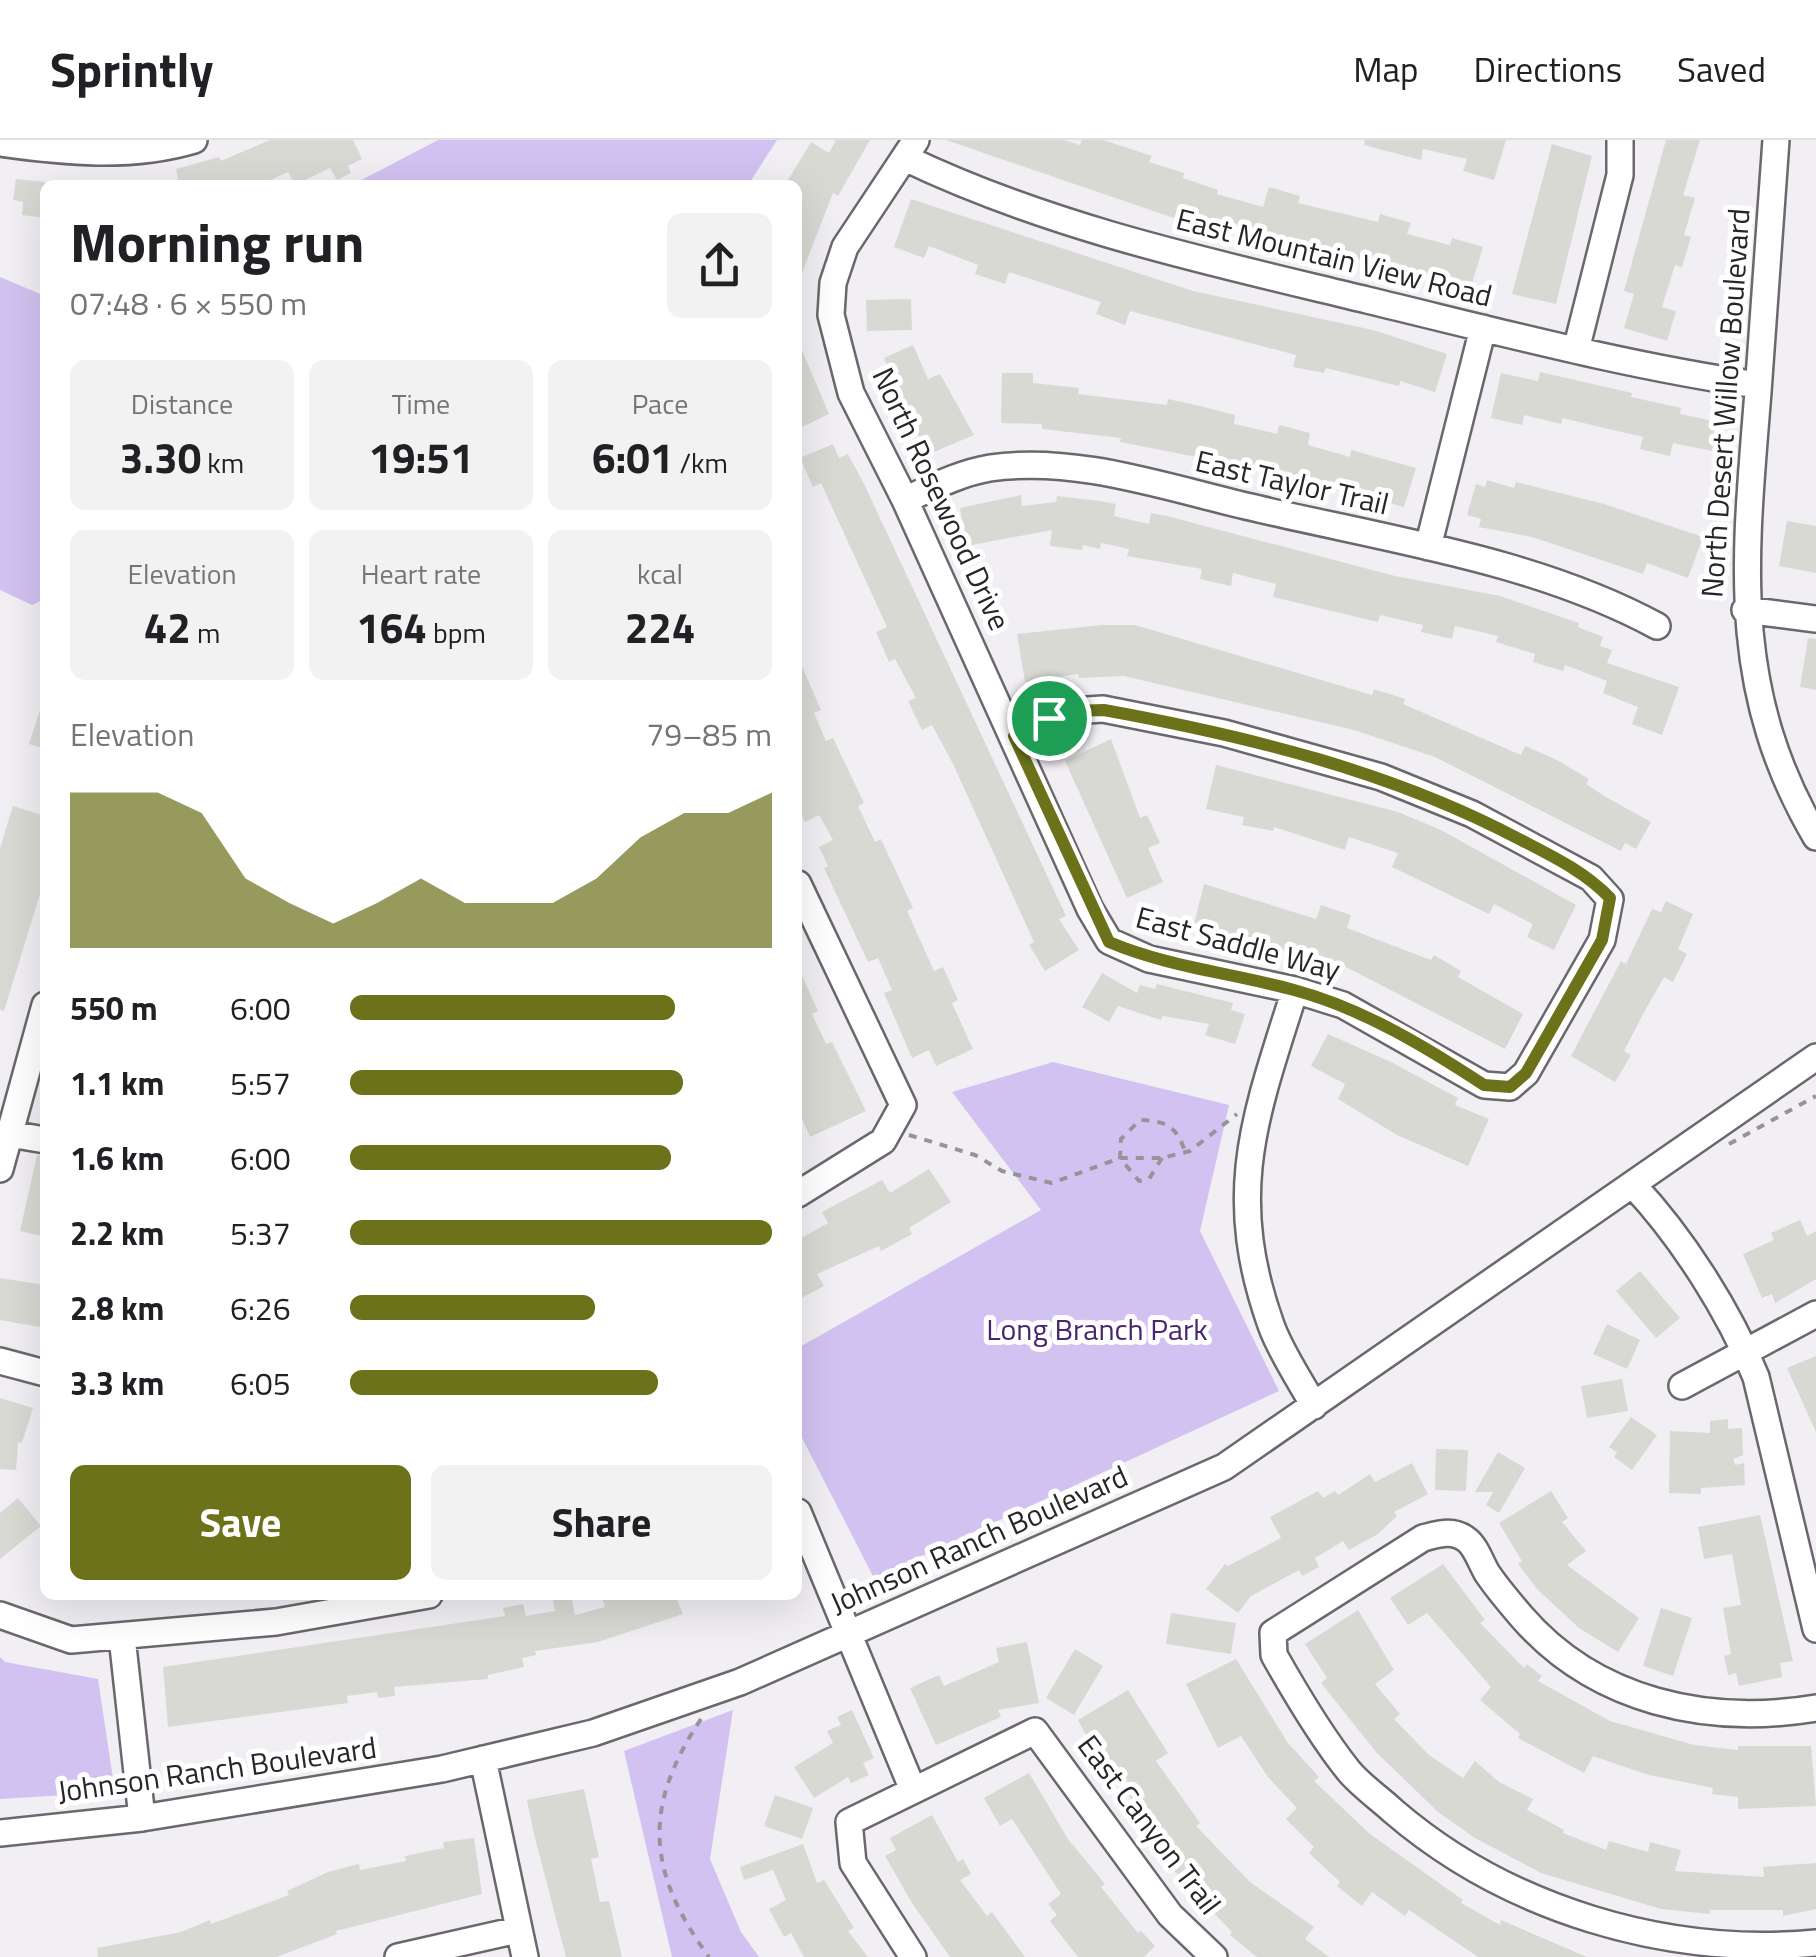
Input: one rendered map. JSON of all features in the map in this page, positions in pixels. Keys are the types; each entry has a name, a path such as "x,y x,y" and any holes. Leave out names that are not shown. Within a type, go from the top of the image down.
{"street":[{"path":"0,143 78,154 172,146 194,140"},
{"path":"1576,350 1620,175 1620,140"},
{"name":"North Desert Willow Boulevard","path":"1776,140 1745,535 1745,610 1770,735 1816,837"},
{"name":"East Mountain View Road","path":"911,149 974,190 1146,246 1576,350 1758,385"},
{"name":"North Rosewood Drive","path":"911,149 845,248 833,283 831,315 851,393 906,500 1109,942"},
{"path":"1428,547 1483,328"},
{"name":"East Taylor Trail","path":"906,500 950,479 991,468 1086,469 1428,547 1618,604 1657,626"},
{"path":"1745,610 1816,619"},
{"name":"East Saddle Way","path":"1014,736 1072,711 1104,710 1224,733 1380,778 1472,814 1591,878 1610,898 1602,940 1526,1073 1510,1087 1484,1085 1343,1005 1295,990 1149,959 1109,942"},
{"path":"802,1192 884,1141 897,1115 804,913"},
{"path":"1295,990 1255,1118 1246,1167 1245,1212 1272,1329 1314,1406"},
{"path":"0,1169 40,1023"},
{"name":"Johnson Ranch Boulevard","path":"0,1833 142,1818 483,1760 648,1714 740,1682 1224,1467 1816,1057"},
{"path":"10,1134 40,1139"},
{"path":"1633,1185 1694,1268 1745,1350 1756,1377 1816,1629"},
{"path":"1682,1386 1816,1314"},
{"path":"0,1361 40,1372"},
{"path":"802,1522 913,1790 849,1822 854,1863 913,1957"},
{"path":"1806,1948 1756,1950 1680,1944 1537,1902 1438,1850 1350,1772 1274,1655 1273,1632 1424,1538 1450,1532 1469,1541 1522,1618 1553,1648 1615,1687 1702,1714 1747,1716 1816,1708"},
{"path":"0,1616 71,1640 276,1622 401,1600"},
{"path":"122,1637 142,1818"},
{"name":"East Canyon Trail","path":"913,1790 1035,1731 1170,1916 1214,1957"},
{"path":"483,1760 525,1957"},
{"path":"398,1957 518,1930"}],"path":[{"path":"897,1115 916,1140 975,1154 1002,1172 1052,1183 1120,1158 1162,1158 1185,1152 1238,1114 1255,1118"},
{"path":"1162,1158 1149,1179 1139,1180 1120,1158 1122,1139 1140,1120 1164,1121 1176,1131 1185,1152"},
{"path":"704,1713 666,1777 659,1805 660,1842 673,1893 709,1957"}],"green space":[{"path":"438,140 777,140 751,180 362,180"},
{"path":"0,277 40,294 40,601 32,605 0,590"},
{"name":"Long Branch Park","path":"1053,1062 1229,1105 1200,1231 1279,1391 874,1578 802,1438 802,1346 1041,1210 952,1092"},
{"path":"0,1657 5,1662 98,1679 115,1792 0,1799"},
{"path":"733,1710 710,1859 741,1932 759,1957 672,1957 624,1751"}],"building":[{"path":"270,140 353,140 362,159 348,166 351,173 337,180 330,168 305,180 292,180 288,172 270,180 178,180 176,169 219,157 221,161"},
{"path":"836,140 870,140 838,196 833,193 802,273 802,180 788,180 811,142 829,153"},
{"path":"946,140 1064,140 1080,145 1082,140 1103,140 1152,156 1149,162 1184,173 1183,178 1218,190 1217,194 1263,207 1269,187 1300,196 1298,203 1378,222 1380,214 1411,223 1407,234 1450,245 1452,238 1483,247 1470,290 1347,256 1346,261 1171,217"},
{"path":"1365,140 1506,140 1494,180 1463,171 1467,159 1423,149 1421,160 1364,145"},
{"path":"1666,140 1700,140 1683,195 1695,198 1684,235 1691,237 1682,267 1675,265 1662,307 1676,311 1667,341 1624,328 1634,294 1624,291"},
{"path":"1552,144 1592,156 1556,304 1512,294"},
{"path":"16,179 40,181 40,217 22,215 23,202 13,200"},
{"path":"911,199 1193,291 1373,330 1447,354 1435,392 1400,381 1399,386 1326,368 1324,373 1293,367 1296,355 1130,311 1125,325 1096,314 1101,302 1009,272 1005,284 975,274 978,265 929,246 924,258 894,247"},
{"path":"911,299 912,330 867,331 866,300"},
{"path":"913,345 928,379 940,374 974,435 927,455 912,421 907,423 883,374 890,372 884,358"},
{"path":"802,350 829,414 802,427"},
{"path":"1540,372 1632,393 1631,397 1681,408 1680,414 1718,422 1712,451 1673,443 1670,456 1640,449 1643,437 1562,418 1561,424 1524,415 1522,425 1491,418 1501,373 1538,381"},
{"path":"1002,373 1033,373 1033,383 1079,388 1078,394 1167,405 1168,399 1200,406 1235,415 1234,424 1277,434 1279,425 1310,433 1308,445 1350,457 1351,450 1416,468 1404,507 1248,467 1120,442 1121,438 1042,429 1042,424 1001,423"},
{"path":"833,444 839,458 848,454 865,486 1066,916 1059,919 1079,950 1045,971 1029,945 1034,942 953,764 932,725 922,730 908,701 916,698 895,659 889,662 876,632 887,627 821,483 813,487 802,457"},
{"path":"1487,480 1514,488 1516,482 1604,504 1703,537 1688,578 1647,563 1643,574 1532,537 1479,527 1481,519 1467,515 1476,484 1485,487"},
{"path":"1021,495 1022,506 1056,502 1057,496 1116,504 1114,516 1149,524 1151,513 1167,516 1395,576 1500,596 1579,623 1578,627 1603,637 1600,646 1612,650 1607,663 1679,687 1662,735 1632,724 1638,707 1603,693 1607,681 1565,665 1563,671 1533,662 1535,654 1496,642 1498,636 1455,626 1452,639 1421,632 1423,625 1380,615 1378,622 1273,597 1276,584 1233,573 1231,586 1200,579 1202,569 1127,556 1129,549 1101,543 1100,549 1050,546 1052,530 966,546 960,508"},
{"path":"1787,521 1816,526 1816,573 1779,566"},
{"path":"1135,625 1372,695 1374,689 1405,699 1403,704 1521,755 1525,746 1555,759 1589,779 1586,784 1651,822 1636,849 1625,843 1621,851 1435,757 1354,730 1124,676 1079,678 1078,674 1025,682 1017,634"},
{"path":"1808,638 1816,639 1816,690 1800,687"},
{"path":"802,666 821,710 814,713 826,741 833,738 864,803 858,806 875,842 881,839 913,908 907,911 934,971 943,967 958,1000 952,1003 973,1049 936,1066 929,1050 912,1058 884,993 892,990 878,958 868,962 824,868 828,866 819,847 833,840 819,815 805,822"},
{"path":"40,710 40,747 29,744"},
{"path":"1111,739 1140,818 1147,815 1160,843 1148,848 1163,882 1127,898 1065,761"},
{"path":"1216,765 1398,812 1441,830 1576,905 1554,950 1527,937 1533,924 1494,904 1489,914 1392,867 1398,853 1349,837 1345,850 1274,827 1273,831 1242,825 1244,817 1206,809"},
{"path":"13,806 40,814 40,894 4,1011 0,1010 0,848"},
{"path":"1204,884 1316,919 1321,905 1351,915 1347,928 1431,960 1434,955 1461,971 1458,977 1523,1014 1505,1049 1342,965 1193,928"},
{"path":"1666,901 1693,914 1678,949 1687,954 1673,982 1664,977 1642,1016 1624,1051 1631,1055 1615,1082 1571,1056 1621,961 1626,964 1652,909 1661,912"},
{"path":"1102,973 1137,993 1140,985 1155,989 1157,984 1233,1003 1231,1010 1245,1014 1235,1044 1205,1035 1209,1024 1163,1016 1161,1020 1118,1006 1109,1022 1082,1007"},
{"path":"802,976 818,1011 812,1014 826,1044 832,1042 866,1111 810,1137 802,1118"},
{"path":"1328,1034 1391,1062 1458,1098 1455,1105 1489,1119 1468,1166 1397,1135 1338,1099 1345,1084 1311,1066"},
{"path":"37,1155 40,1155 40,1236 20,1231"},
{"path":"929,1169 951,1202 909,1228 912,1234 881,1251 879,1246 817,1274 824,1286 802,1298 802,1238 828,1223 822,1212 882,1180 890,1193"},
{"path":"1800,1220 1807,1236 1816,1231 1816,1279 1775,1303 1772,1294 1762,1298 1743,1254 1774,1240 1771,1233"},
{"path":"1640,1271 1680,1318 1656,1338 1616,1291"},
{"path":"0,1278 40,1284 40,1327 0,1320"},
{"path":"1607,1324 1640,1340 1627,1369 1593,1354"},
{"path":"1816,1356 1816,1432 1787,1368"},
{"path":"1622,1379 1628,1411 1587,1418 1581,1386"},
{"path":"0,1398 33,1408 22,1443 18,1442 16,1470 0,1469"},
{"path":"1631,1417 1657,1435 1632,1470 1614,1457 1617,1452 1609,1447"},
{"path":"1728,1419 1728,1429 1742,1428 1743,1455 1733,1459 1735,1465 1744,1463 1745,1485 1701,1488 1701,1494 1669,1493 1670,1431 1710,1433 1710,1421"},
{"path":"1436,1449 1468,1450 1466,1491 1435,1490"},
{"path":"1498,1452 1525,1468 1499,1513 1486,1505 1493,1492 1475,1492"},
{"path":"1412,1463 1428,1494 1394,1512 1397,1516 1378,1534 1349,1550 1343,1541 1315,1558 1319,1567 1302,1576 1299,1570 1251,1596 1238,1613 1206,1589 1225,1564 1228,1566 1281,1538 1270,1517 1318,1491 1323,1498 1335,1491 1338,1495 1370,1474 1375,1482"},
{"path":"1551,1491 1568,1518 1562,1522 1586,1551 1567,1565 1639,1618 1618,1652 1579,1628 1537,1589 1518,1564 1522,1561 1499,1523"},
{"path":"18,1498 40,1527 0,1559 0,1513"},
{"path":"1760,1515 1793,1661 1780,1663 1782,1677 1739,1686 1736,1673 1728,1675 1724,1656 1731,1654 1723,1608 1741,1605 1732,1554 1704,1559 1698,1527"},
{"path":"1443,1564 1485,1620 1480,1623 1524,1668 1527,1664 1542,1676 1538,1681 1610,1721 1694,1745 1738,1750 1738,1746 1811,1746 1816,1806 1738,1809 1738,1797 1712,1794 1713,1788 1649,1775 1593,1756 1584,1773 1518,1738 1520,1734 1480,1700 1491,1687 1427,1613 1408,1625 1390,1598"},
{"path":"553,1600 572,1600 575,1615 605,1607 603,1600 677,1600 683,1614 598,1642 535,1651 536,1655 522,1658 524,1667 488,1675 488,1679 394,1687 395,1696 378,1698 377,1692 347,1696 348,1703 168,1727 163,1667 505,1616 503,1608 523,1604 526,1616 555,1611"},
{"path":"1661,1608 1692,1618 1673,1676 1643,1666"},
{"path":"1358,1610 1394,1670 1375,1684 1400,1714 1394,1719 1429,1755 1463,1778 1475,1761 1499,1782 1533,1799 1527,1810 1564,1830 1563,1833 1606,1850 1609,1841 1648,1852 1650,1842 1681,1850 1675,1871 1764,1877 1763,1867 1816,1863 1816,1909 1783,1916 1783,1910 1710,1910 1710,1914 1661,1909 1541,1873 1475,1838 1438,1812 1376,1752 1321,1683 1327,1678 1305,1644"},
{"path":"1171,1613 1236,1623 1231,1654 1166,1644"},
{"path":"1027,1642 1039,1703 998,1710 1001,1717 936,1745 910,1688 939,1675 944,1686 999,1662 996,1648"},
{"path":"1075,1649 1103,1666 1074,1715 1046,1698"},
{"path":"1236,1659 1288,1743 1319,1777 1314,1781 1370,1834 1463,1900 1461,1903 1500,1925 1501,1920 1587,1957 1478,1957 1409,1910 1405,1916 1372,1892 1362,1906 1337,1886 1340,1882 1309,1853 1314,1847 1286,1819 1297,1808 1268,1777 1241,1736 1218,1748 1186,1684"},
{"path":"1128,1690 1168,1753 1156,1761 1200,1823 1196,1826 1250,1882 1314,1927 1305,1939 1329,1957 1257,1957 1230,1935 1232,1932 1167,1863 1170,1860 1144,1827 1149,1823 1120,1784 1114,1787 1078,1720"},
{"path":"852,1710 874,1758 863,1763 869,1775 851,1783 848,1777 814,1798 794,1767 833,1743 827,1731 841,1725 837,1717"},
{"path":"1029,1773 1068,1839 1105,1884 1101,1887 1138,1933 1141,1931 1155,1946 1144,1957 1078,1957 1050,1921 1057,1915 1048,1904 1061,1894 1012,1819 1000,1826 984,1798"},
{"path":"584,1789 599,1857 591,1859 600,1902 609,1901 622,1957 566,1957 533,1830 527,1800"},
{"path":"775,1795 813,1808 802,1839 764,1826"},
{"path":"932,1815 958,1862 963,1859 971,1874 960,1880 987,1916 992,1912 1025,1957 950,1957 912,1903 885,1856 896,1850 890,1838"},
{"path":"474,1838 482,1894 336,1931 337,1934 277,1957 98,1957 97,1948 181,1932 210,1920 211,1924 289,1895 287,1891 328,1872 359,1864 360,1870 406,1861 405,1856 444,1848 443,1842"},
{"path":"803,1844 817,1883 824,1880 854,1928 848,1931 868,1957 804,1957 791,1933 784,1937 769,1909 786,1900 773,1870 744,1880 740,1867"}],"route":[{"path":"1104,710 1224,733 1380,778 1472,814 1591,878 1610,898 1602,940 1526,1073 1510,1087 1484,1085 1343,1005 1236,976 1149,959 1109,942 1090,909 1014,736 1049,718 1072,711 1104,710"}]}
